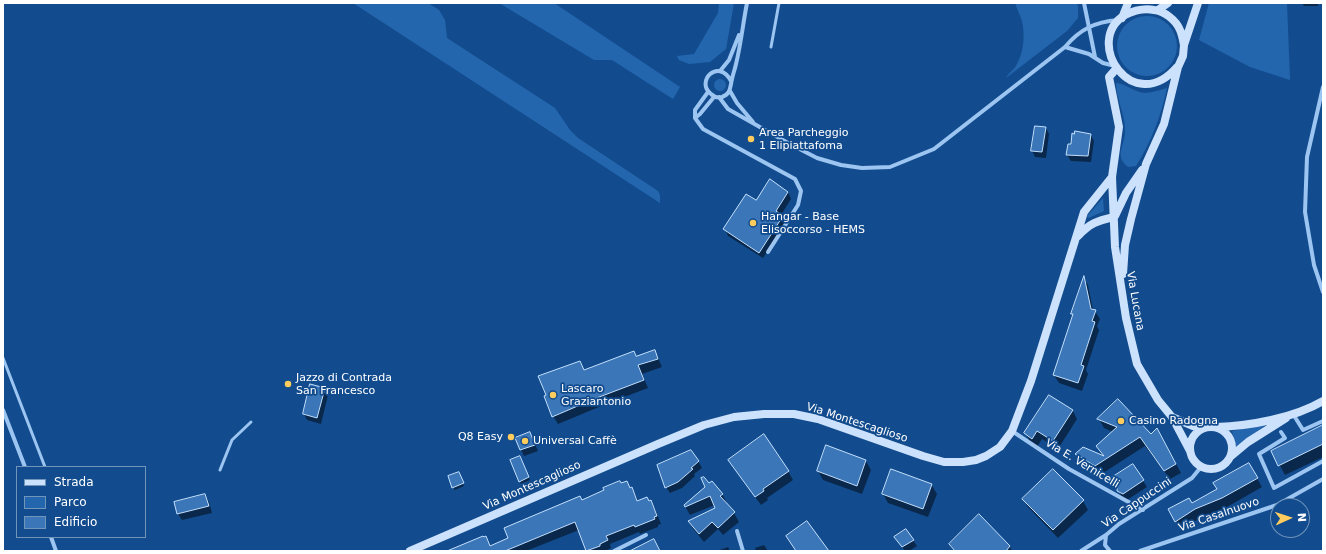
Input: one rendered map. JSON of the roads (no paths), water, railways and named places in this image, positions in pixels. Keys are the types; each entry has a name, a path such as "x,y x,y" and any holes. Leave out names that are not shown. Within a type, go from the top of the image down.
{"main road":[{"path":"1128,3 1120,19 1113,28 1110,37 1109,52 1115,68 1129,80 1144,84 1163,80 1178,67"},
{"path":"1120,19 1134,10 1156,7 1168,3"},
{"path":"1122,288 1125,245 1131,219 1146,164 1164,124 1178,67 1183,56 1184,45 1198,3"},
{"path":"1156,7 1167,15 1180,29 1184,45"},
{"name":"Via Lucana","path":"1115,68 1109,77 1119,127 1112,177 1115,247 1126,318 1137,364 1158,400 1172,417 1190,451"},
{"path":"1114,217 1126,193 1146,164"},
{"name":"Via Montescaglioso","path":"410,551 658,444 734,416 794,414 818,419 944,462 963,462 976,460 986,456 1000,447 1012,431 1031,381 1084,212 1112,177"},
{"name":"Via Montescaglioso","path":"1076,238 1087,226 1097,221 1114,217"},
{"path":"1293,414 1248,442 1226,463 1214,470 1208,470 1201,467 1192,458 1189,446 1193,435 1197,431 1207,427 1240,426 1293,414 1323,401"},
{"name":"Via Lucana","path":"1172,417 1193,426 1207,427"},
{"path":"1216,427 1225,432 1231,442 1232,447 1230,458"}],"street":[{"path":"747,3 730,91 755,124"},
{"path":"1084,3 1095,57"},
{"path":"719,97 728,109 817,158 840,165 862,168 890,167 934,149 1065,47 1073,37 1089,26 1120,19"},
{"path":"730,91 724,96 714,97 708,92 705,85 710,74 720,71 729,60 742,27"},
{"path":"1065,47 1079,50 1115,68"},
{"path":"720,71 728,74 731,81"},
{"path":"1323,87 1307,157 1305,212 1314,265 1323,292"},
{"path":"708,92 695,110 694,118 703,129 795,179 801,190 798,205 768,252"},
{"path":"694,118 700,114 714,97"},
{"path":"1317,110 1323,102"},
{"path":"3,410 25,466"},
{"path":"1293,414 1303,430 1323,421"},
{"name":"Via E. Vernicelli","path":"1012,431 1069,469 1143,510"},
{"path":"1281,432 1285,438 1259,454 1274,488 1323,461"},
{"name":"Via Cappuccini","path":"1080,551 1106,535 1119,524 1192,478 1201,467"},
{"name":"Via Casalnuovo","path":"1140,551 1277,505 1323,479"},
{"path":"737,531 743,551"},
{"path":"614,551 646,535"},
{"path":"1106,535 1106,545 1110,551"},
{"path":"51,538 56,551"}],"lane":[{"path":"771,47 779,3"},
{"path":"3,358 45,466"},
{"path":"220,470 232,440 251,422"}],"place":[{"name":"Area Parcheggio 1 Elipiattafoma","path":"751,139"},
{"name":"Hangar - Base Elisoccorso - HEMS","path":"753,223"},
{"name":"Jazzo di Contrada San Francesco","path":"288,384"},
{"name":"Lascaro Graziantonio","path":"553,395"},
{"name":"Casino Radogna","path":"1121,421"},
{"name":"Q8 Easy","path":"511,437"},
{"name":"Universal Caffè","path":"525,441"}]}
